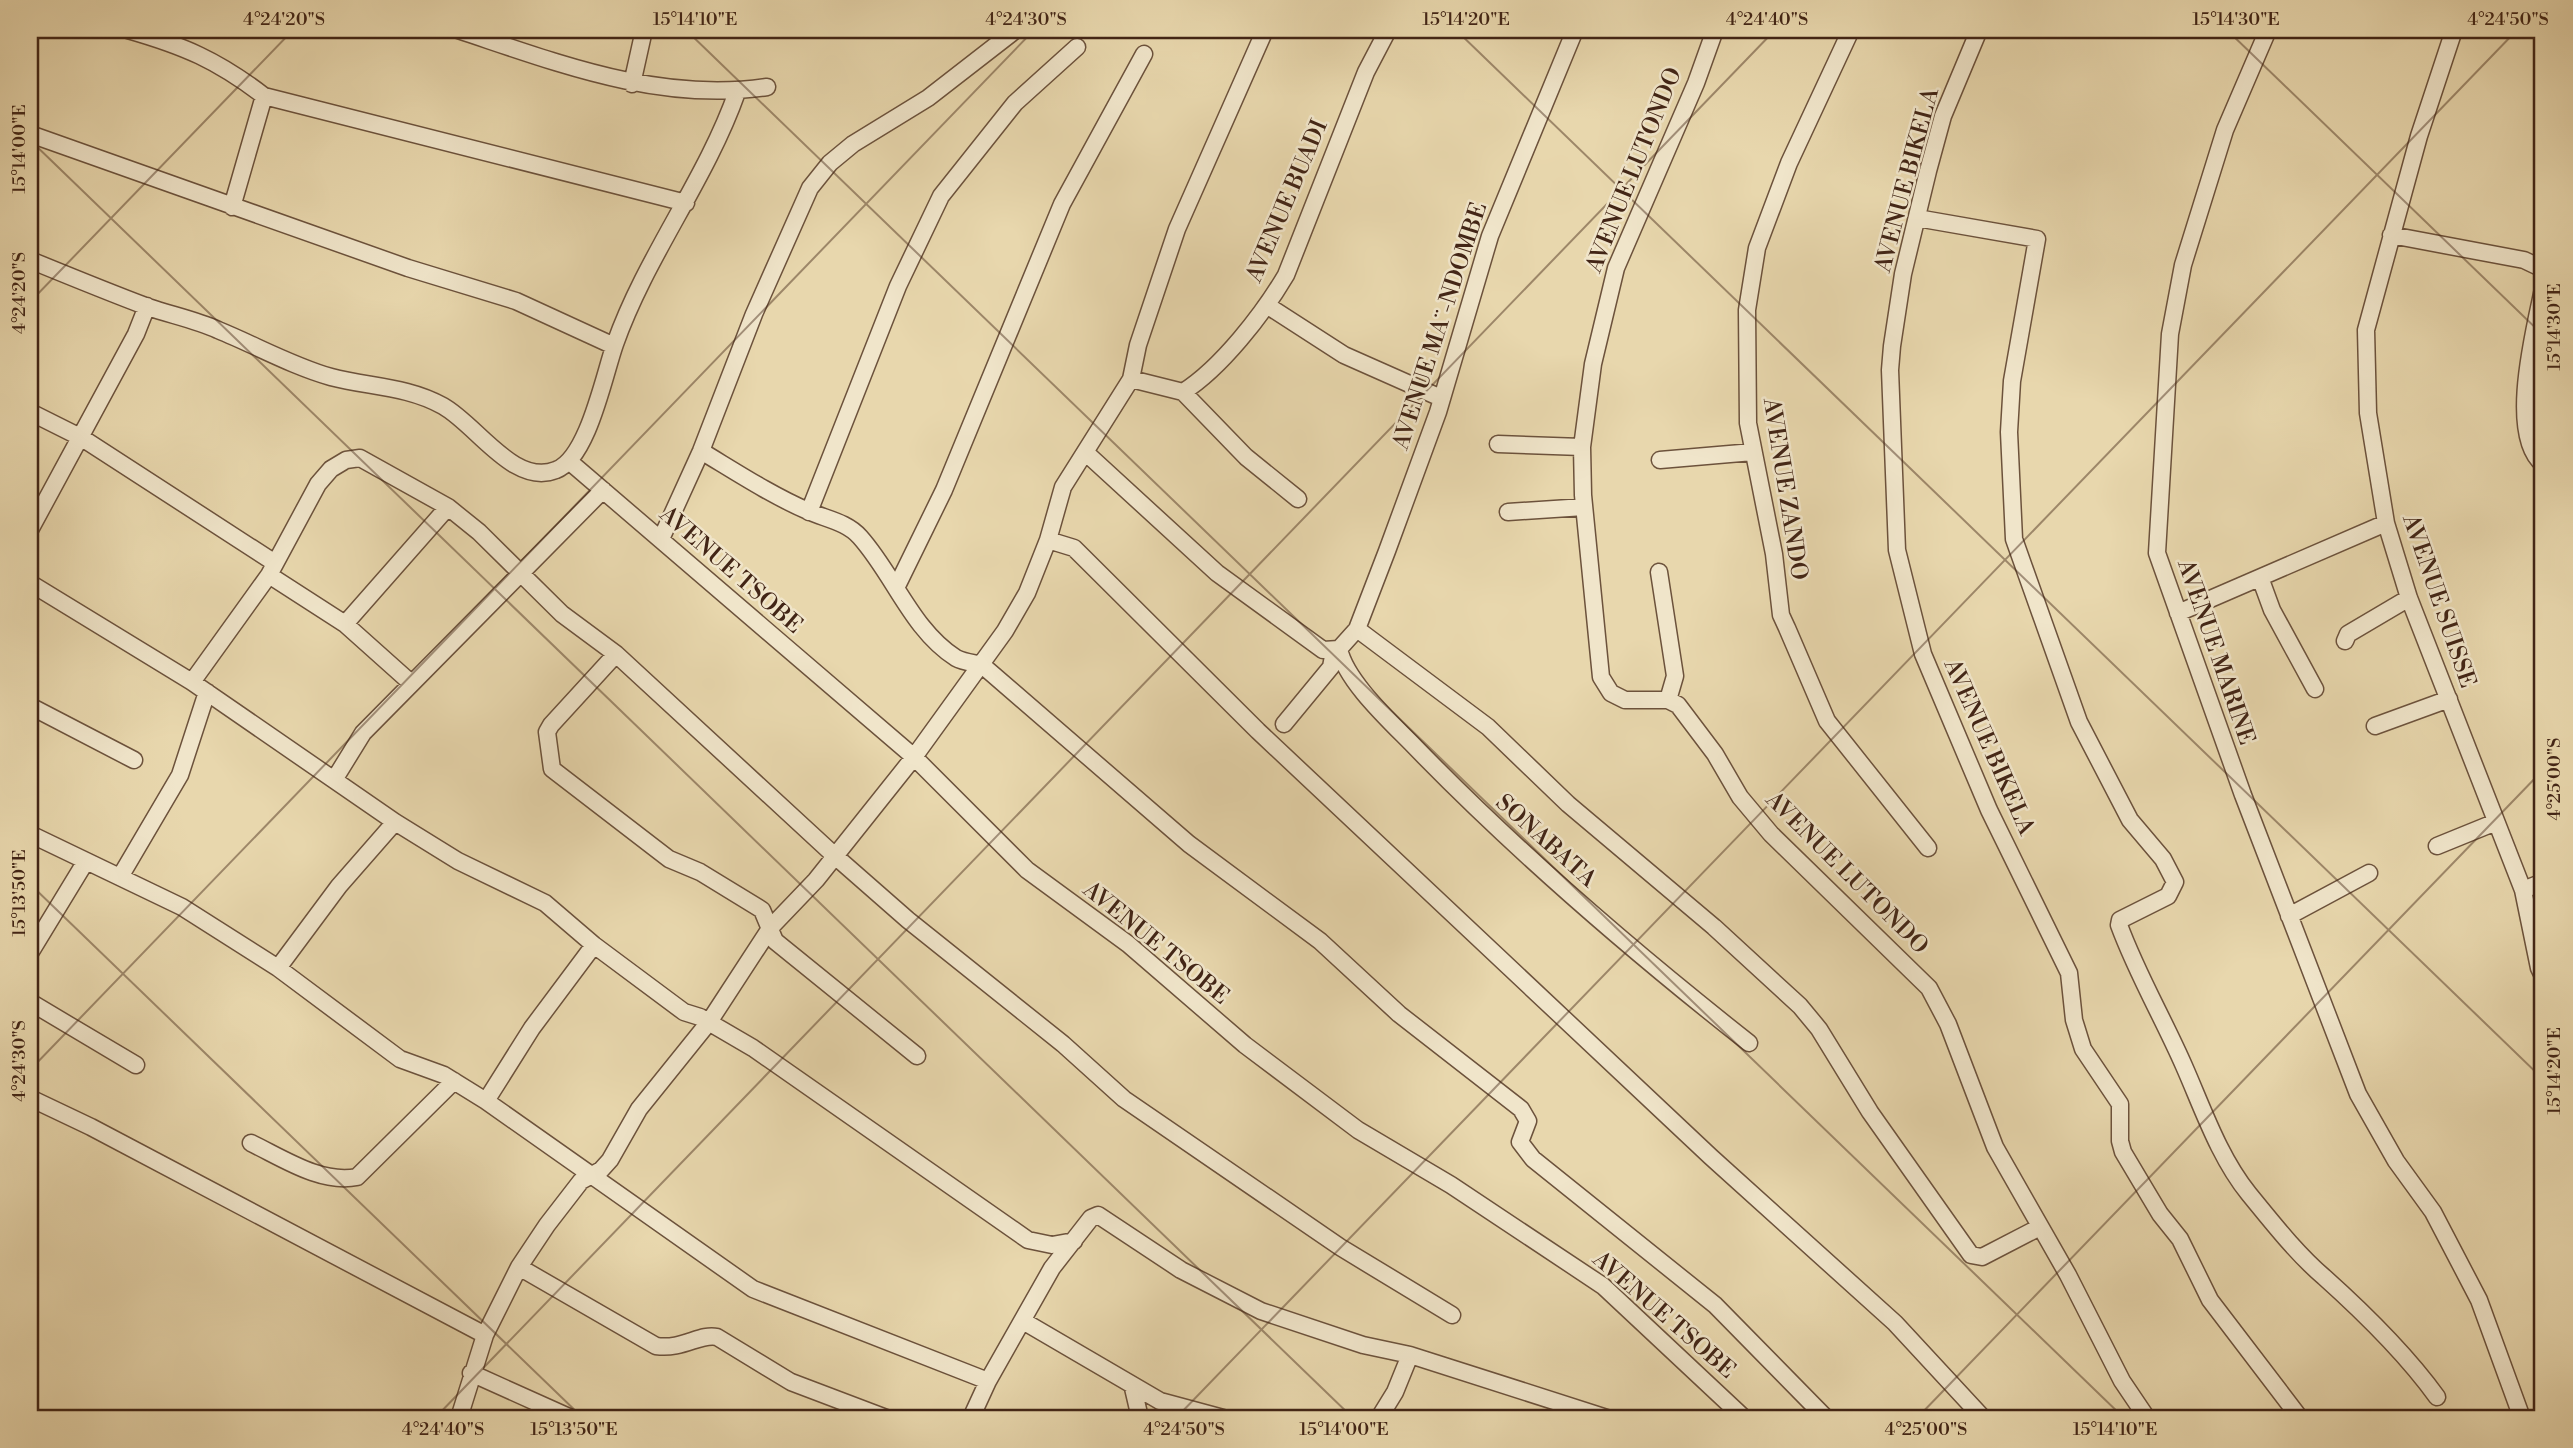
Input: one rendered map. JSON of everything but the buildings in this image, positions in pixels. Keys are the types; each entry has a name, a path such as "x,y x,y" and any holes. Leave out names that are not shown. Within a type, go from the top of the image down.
{"street":[{"path":"128,30 198,52 229,69 264,96 686,203"},
{"path":"458,30 632,84 737,92 767,87"},
{"path":"632,84 644,30"},
{"path":"459,1418 485,1335 519,1267 568,1196 581,1181 610,1160 639,1109 709,1022 771,927 835,856 914,757 982,665 1027,593 1048,540 1063,487 1130,379 1138,345 1177,229 1265,30"},
{"name":"AVENUE BUADI","path":"1183,393 1211,372 1268,306 1286,275 1366,72 1388,30"},
{"name":"AVENUE MA¨-NDOMBE","path":"1284,724 1331,667 1392,539 1441,398 1490,236 1575,30"},
{"name":"AVENUE LUTONDO","path":"1715,30 1696,83 1616,268 1593,364 1582,447 1584,507 1601,677 1611,693 1625,700 1668,700 1685,711 1740,796 1771,834 1929,988 1948,1024 1995,1147 2122,1381 2147,1418"},
{"name":"AVENUE ZANDO","path":"1851,30 1789,163 1757,248 1746,337 1748,423 1774,554 1782,615 1827,721 1928,848"},
{"name":"AVENUE BIKELA","path":"1979,30 1943,116 1903,274 1890,370 1897,550 1923,654 1989,810 2069,973 2077,1033 2083,1049 2120,1104 2120,1141 2123,1152 2160,1214 2180,1240 2210,1300 2300,1418"},
{"name":"AVENUE MARINE","path":"2268,30 2225,130 2183,265 2170,334 2157,552 2289,916 2368,1112 2396,1161 2433,1212 2479,1300 2495,1336 2522,1418"},
{"name":"AVENUE SUISSE","path":"2454,30 2391,235 2366,330 2368,413 2386,523 2409,598 2523,890 2543,976"},
{"path":"661,539 701,451 754,314 810,188 830,163 853,145 928,98 1013,32"},
{"path":"809,512 898,286 941,196 1015,103 1077,47"},
{"path":"897,586 944,490 1062,204 1144,54"},
{"path":"30,260 147,306 216,329 331,377 393,387 443,406 475,428 508,461 524,471 544,474 570,462 586,431 627,310 686,203 737,92"},
{"path":"232,207 264,96"},
{"path":"30,134 232,207 516,301 614,346"},
{"path":"1917,218 2037,239 2012,381 2009,432 2014,539 2078,722 2130,820 2163,859 2175,882 2168,896 2120,920 2119,925 2135,969 2184,1065 2209,1125 2247,1191 2300,1253 2336,1285 2423,1378 2437,1397"},
{"path":"2391,235 2524,260 2543,269"},
{"path":"2543,289 2530,350 2525,399 2532,448 2543,464"},
{"path":"30,530 82,438 136,334 147,306"},
{"path":"1268,306 1344,355 1441,398"},
{"path":"1130,379 1183,393 1246,457 1298,499"},
{"path":"30,412 82,438 272,569 345,624 411,683"},
{"path":"1498,444 1582,447"},
{"path":"701,451 809,512 831,519 859,536 897,586 909,610 957,659 982,665 1189,844 1320,941 1399,1014 1521,1109 1528,1121 1520,1142 1533,1159 1715,1305 1826,1418"},
{"path":"1085,452 1217,573 1323,650 1345,642 1488,727 1568,804 1705,919 1800,1006 1819,1030 1870,1112 1971,1255 1982,1257 2040,1227"},
{"path":"1660,460 1753,452"},
{"path":"192,682 272,569 318,484 331,469 346,460 360,458 448,507 479,532 562,614 616,654 835,856 908,920 1063,1044 1124,1098 1329,1240 1452,1315"},
{"name":"AVENUE TSOBE","path":"570,462 914,757 1027,870 1128,944 1245,1045 1358,1130 1451,1185 1603,1286 1744,1418"},
{"path":"334,780 363,733 603,490"},
{"path":"345,624 448,507"},
{"path":"1508,512 1584,507"},
{"path":"2178,613 2261,580 2386,523"},
{"path":"1048,540 1074,548 1268,740 1711,1157 1895,1323 1983,1418"},
{"path":"1659,572 1675,676 1668,700"},
{"path":"2261,580 2272,610 2315,689"},
{"path":"30,583 192,682 458,861 545,903 594,945 684,1012 709,1022 753,1048 1036,1243 1052,1268"},
{"path":"2345,641 2348,634 2409,598"},
{"name":"SONABATA","path":"1345,642 1345,667 1393,724 1494,828 1636,953 1749,1043"},
{"path":"616,654 547,732 552,769 669,859 700,872 762,910 775,941 916,1056"},
{"path":"120,877 180,775 207,692"},
{"path":"2375,726 2449,699"},
{"path":"30,706 134,760"},
{"path":"278,968 339,886 395,821"},
{"path":"2437,846 2496,822"},
{"path":"30,834 182,907 278,968 400,1059 454,1081 486,1101 593,1173 753,1289 988,1381"},
{"path":"30,953 86,861"},
{"path":"2289,916 2369,873"},
{"path":"2523,890 2543,882"},
{"path":"486,1101 532,1028 594,945"},
{"path":"30,1002 136,1065"},
{"path":"251,1143 306,1170 341,1180 358,1177 454,1081"},
{"path":"30,1098 103,1133 485,1335"},
{"path":"971,1418 988,1381 1052,1268 1098,1214 1181,1270 1261,1311 1363,1345 1410,1355 1607,1418"},
{"path":"1036,1243 1052,1245 1074,1241"},
{"path":"519,1267 656,1346 672,1348 704,1337 718,1337 791,1382 886,1418"},
{"path":"1023,1321 1160,1402 1223,1418"},
{"path":"1379,1418 1395,1392 1410,1355"},
{"path":"471,1373 570,1418"},
{"path":"1133,1388 1140,1418"}]}
